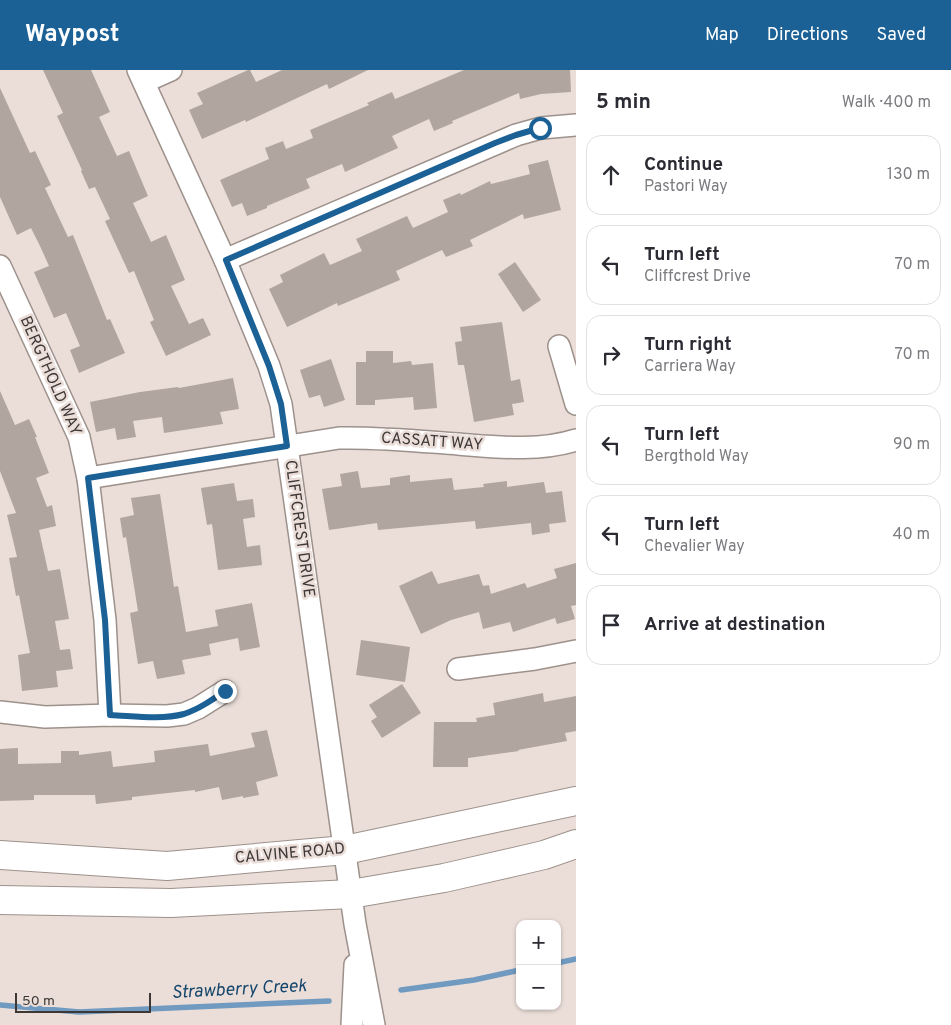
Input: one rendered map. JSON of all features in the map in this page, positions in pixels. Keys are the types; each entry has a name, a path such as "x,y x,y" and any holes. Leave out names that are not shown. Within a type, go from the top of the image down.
{"main road":[{"name":"CALVINE ROAD","path":"0,855 167,866 345,850 576,801"},
{"path":"0,900 171,903 351,894 444,878 544,855 576,844"}],"street":[{"path":"141,76 170,70"},
{"name":"CLIFFCREST DRIVE","path":"141,76 226,260 269,366 281,404 356,930"},
{"path":"226,260 516,135 540,128 576,126"},
{"name":"BERGTHOLD WAY","path":"2,275 79,437 88,478 105,620 110,715"},
{"path":"559,346 576,404"},
{"name":"CASSATT WAY","path":"88,478 339,438 374,437 524,448 576,440"},
{"path":"458,669 535,659 576,651"},
{"path":"0,712 45,716 167,716 184,714 198,708 225,691"},
{"path":"352,1025 356,930"},
{"path":"356,930 374,1025"}],"building":[{"path":"43,70 91,70 110,112 99,117 117,156 129,151 148,196 133,203 151,242 166,235 185,280 171,286 189,324 203,318 211,335 166,356 150,322 154,320 134,271 129,273 105,221 110,219 95,187 89,189 57,116 63,113"},
{"path":"250,70 256,82 282,70 368,70 329,89 327,84 246,122 245,120 202,139 189,110 203,104 197,93"},
{"path":"464,70 570,70 571,92 541,94 520,99 519,93 452,121 453,123 434,131 429,119 392,136 398,148 345,172 342,164 306,179 310,188 267,206 267,208 247,216 242,203 232,207 220,180 269,159 265,148 283,141 286,149 313,138 310,130 369,105 367,103 392,92 395,99"},
{"path":"0,88 30,153 35,151 51,185 45,188 68,237 73,235 107,320 110,319 125,353 79,373 70,350 80,346 66,313 54,318 34,272 49,266 31,228 17,235 0,197"},
{"path":"548,160 561,210 524,219 523,214 470,240 473,246 446,257 442,250 396,271 400,280 338,306 337,303 287,327 269,289 283,282 280,275 324,253 330,265 362,251 356,239 407,216 413,228 448,212 443,200 460,193 461,195 490,181 491,184 530,174 528,165"},
{"path":"515,262 541,300 523,312 498,274"},
{"path":"502,322 511,381 520,379 524,402 512,404 514,415 474,422 464,365 458,365 455,342 462,341 460,327"},
{"path":"366,351 393,351 393,363 411,361 412,365 433,363 437,408 414,410 413,397 375,400 375,405 356,405 356,362 366,362"},
{"path":"331,359 345,400 324,407 320,395 309,398 300,370"},
{"path":"233,378 239,409 220,412 223,424 164,433 162,417 133,421 136,437 117,440 115,428 96,432 90,402 140,392 179,388"},
{"path":"0,391 15,425 29,419 49,473 36,478 47,507 52,505 56,526 39,530 48,571 60,569 69,619 55,621 60,650 70,649 73,669 56,671 58,687 22,691 18,655 30,653 19,595 16,596 9,558 17,557 7,515 16,513 0,471"},
{"path":"358,471 361,488 390,485 390,478 410,475 410,482 452,478 454,490 484,487 483,484 507,481 507,487 544,482 546,493 562,491 566,522 549,524 550,532 532,535 531,523 476,529 475,521 378,530 377,523 329,530 322,489 342,486 340,474"},
{"path":"234,483 237,501 253,499 255,517 243,519 247,547 260,545 262,565 218,570 212,524 207,525 201,488"},
{"path":"160,494 174,587 178,586 186,632 218,626 215,610 252,603 260,647 240,651 238,638 209,644 211,655 182,660 185,674 157,679 153,661 138,664 130,613 138,611 126,537 123,538 120,518 134,515 131,498"},
{"path":"576,563 576,605 571,606 575,619 557,624 555,618 513,632 510,622 483,629 479,612 451,620 421,634 399,586 432,571 438,584 479,574 483,586 489,585 491,594 525,583 527,588 557,578 554,569"},
{"path":"361,640 410,647 405,682 356,675"},
{"path":"402,684 421,713 382,738 371,721 377,717 369,705"},
{"path":"543,693 544,702 576,696 576,731 565,733 567,741 519,751 468,758 468,767 433,767 434,722 477,722 476,718 495,715 493,703"},
{"path":"267,730 278,776 256,782 259,795 222,800 219,787 195,792 195,790 132,797 132,800 96,804 95,795 34,795 34,800 0,801 0,749 18,748 18,764 61,763 61,751 79,751 79,755 111,751 113,767 155,762 154,751 208,744 210,756 255,747 251,733"}],"waterway":[{"name":"Strawberry Creek","path":"561,962 576,959"},
{"name":"Strawberry Creek","path":"401,990 474,980 516,971"},
{"name":"Strawberry Creek","path":"0,1005 79,1012 329,1001"}],"route":[{"path":"225,691 198,708 184,714 167,716 110,715 105,620 88,478 287,446 281,404 269,366 226,260 495,143 540,128"}]}
